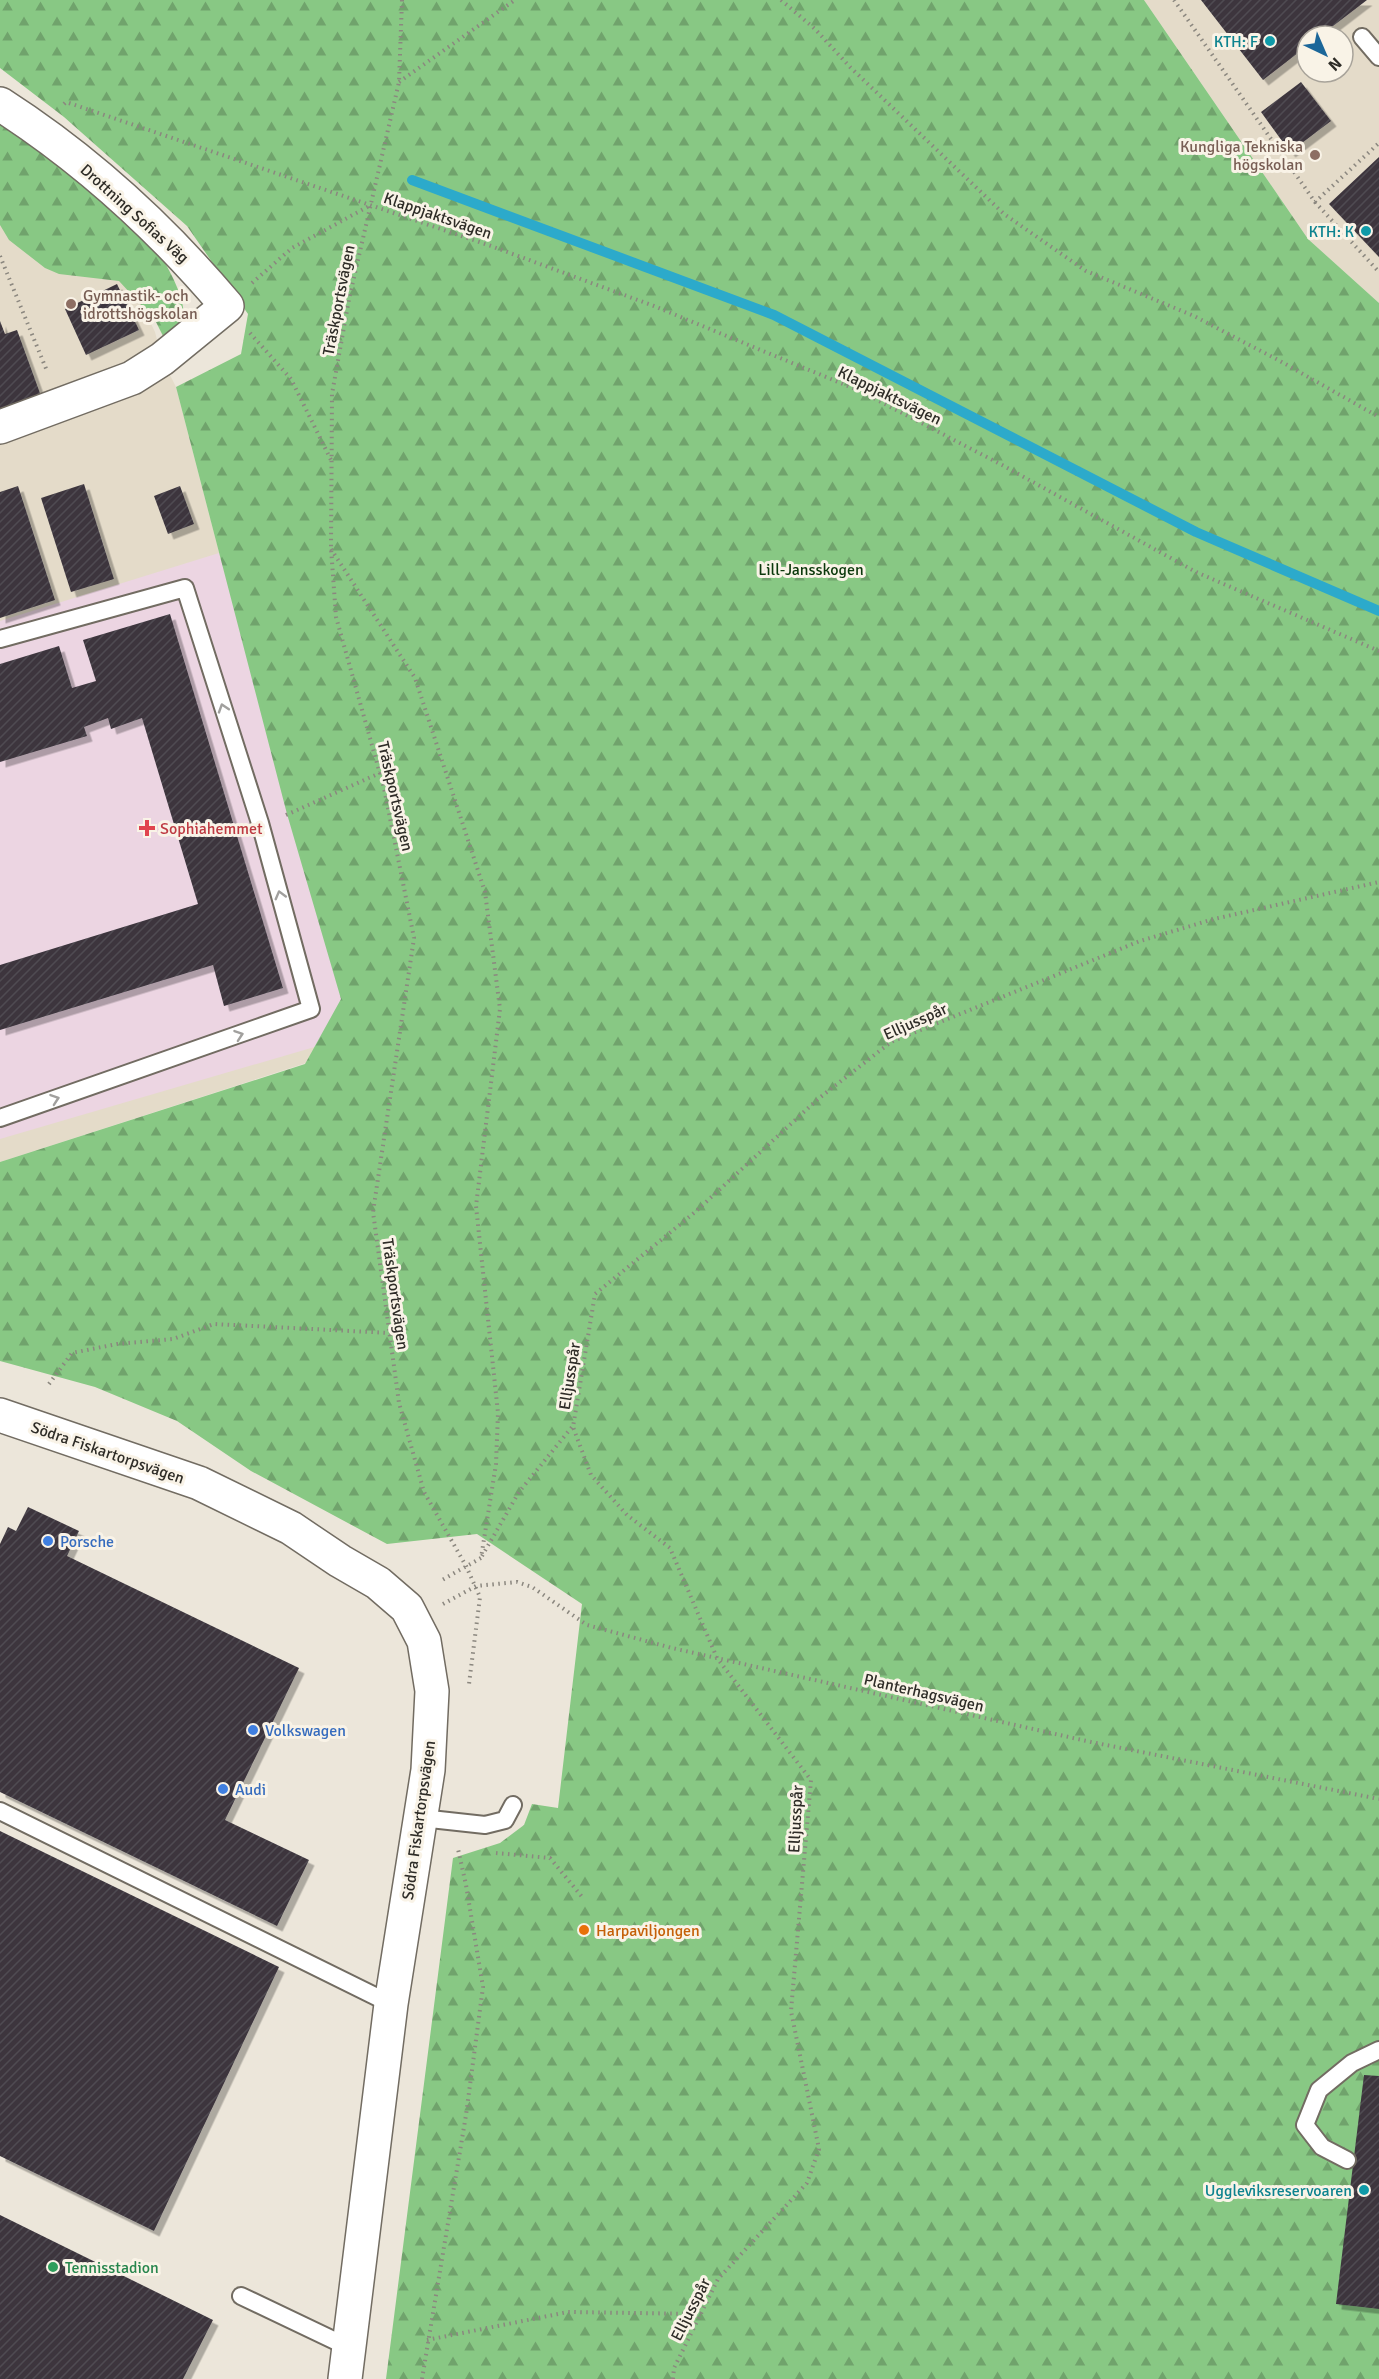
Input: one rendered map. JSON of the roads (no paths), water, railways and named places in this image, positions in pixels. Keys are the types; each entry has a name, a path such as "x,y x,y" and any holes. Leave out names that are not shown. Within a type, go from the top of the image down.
{"street":[{"name":"Drottning Sofias Väg","path":"0,104 34,126 109,188 189,261 226,306 162,359 132,378 0,427"},
{"name":"Södra Fiskartorpsvägen","path":"0,1415 199,1483 291,1528 378,1583 407,1608 424,1641 432,1691 428,1770 435,1820 391,2004 345,2379"}],"lane":[{"path":"1362,37 1379,57"},
{"path":"0,639 185,588 260,823 311,1010 0,1118"},
{"path":"435,1820 485,1826 505,1821 513,1805"},
{"path":"0,1811 391,2004"},
{"path":"1347,2160 1322,2147 1305,2125 1318,2090 1352,2063 1379,2049"},
{"path":"241,2296 348,2347"}],"waterway":[{"path":"412,180 774,315 1196,532 1379,611"}],"place":[{"name":"KTH: F","path":"1270,41"},
{"name":"Kungliga Tekniska högskolan","path":"1315,155"},
{"name":"KTH: K","path":"1366,231"},
{"name":"Gymnastik- och idrottshögskolan","path":"71,304"},
{"name":"Sophiahemmet","path":"147,828"},
{"name":"Porsche","path":"48,1541"},
{"name":"Volkswagen","path":"253,1730"},
{"name":"Audi","path":"223,1789"},
{"name":"Harpaviljongen","path":"584,1930"},
{"name":"Uggleviksreservoaren","path":"1364,2190"},
{"name":"Tennisstadion","path":"53,2267"}],"park label":[{"name":"Lill-Jansskogen","path":"811,569"}]}
